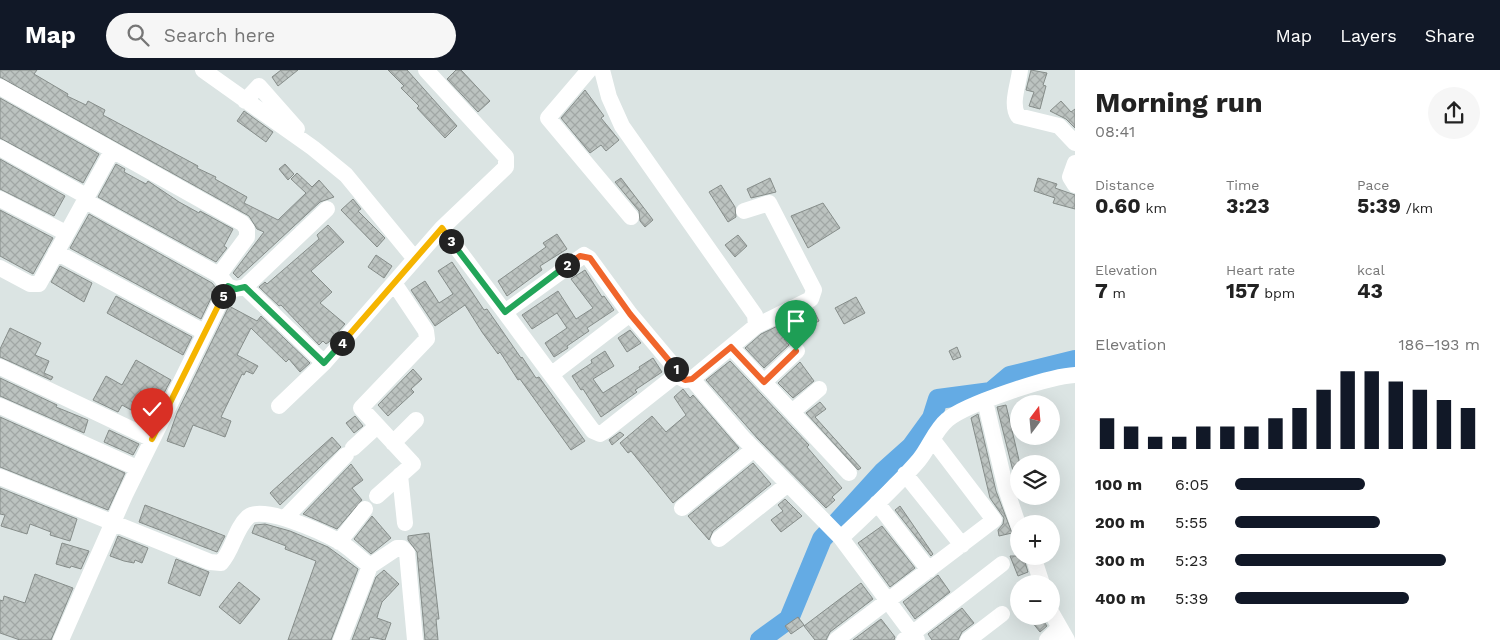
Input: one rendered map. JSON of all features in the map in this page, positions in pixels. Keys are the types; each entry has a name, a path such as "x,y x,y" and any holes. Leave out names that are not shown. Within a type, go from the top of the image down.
{"street":[{"path":"279,406 324,363 442,228 503,170 507,162 506,157 426,70"},
{"path":"589,70 548,118 631,217"},
{"path":"602,70 609,97 622,126 755,316 756,326"},
{"path":"1020,70 1015,104 1015,111 1018,116 1059,126 1075,143"},
{"path":"209,72 245,101 259,86 313,148 346,176 415,259"},
{"path":"0,87 246,226 247,236 224,280 204,332 137,468 61,640"},
{"path":"0,148 224,280 236,289 245,287 327,210"},
{"path":"0,268 30,284 39,284 112,151"},
{"path":"1075,163 1070,177 1075,185"},
{"path":"0,199 66,233"},
{"path":"442,228 590,427 600,434 731,347 756,326 810,299 814,290 769,204 744,211"},
{"path":"56,252 204,332"},
{"path":"505,312 584,255 590,258 630,314 677,370 838,535 888,602 911,638 1002,564"},
{"path":"377,496 413,464 361,408 427,339 426,331 394,283"},
{"path":"245,287 324,363"},
{"path":"552,374 630,314"},
{"path":"731,347 849,473"},
{"path":"764,382 796,351"},
{"path":"0,367 152,439"},
{"path":"838,535 877,503 920,460 947,420 985,401 1033,384 1062,376 1075,376"},
{"path":"792,412 819,389"},
{"path":"985,401 1006,489 1015,515"},
{"path":"0,406 137,468"},
{"path":"393,443 416,420"},
{"path":"285,518 377,426"},
{"path":"836,640 994,520 933,440"},
{"path":"682,508 754,449"},
{"path":"905,474 962,545"},
{"path":"400,475 405,523"},
{"path":"0,477 218,564 224,560 243,523 249,516 261,512 285,518 339,542 370,566"},
{"path":"719,539 788,484"},
{"path":"877,503 929,570"},
{"path":"339,542 365,509"},
{"path":"342,640 370,566 397,548 402,548 407,553 415,640"},
{"path":"968,640 1002,614"},
{"path":"1047,640 1063,634"}],"building":[{"path":"0,70 37,70 34,74 68,94 67,96 86,105 88,101 105,110 103,115 198,166 197,168 216,177 215,179 247,197 244,203 278,220 306,193 291,179 297,173 312,187 319,180 334,197 320,202 238,278 233,273 264,232 257,229 249,216 0,77"},
{"path":"281,70 298,70 278,86 272,77"},
{"path":"388,70 407,70 457,126 445,138 417,108 419,106 401,88 404,86"},
{"path":"456,70 461,70 490,101 478,112 447,79"},
{"path":"1031,70 1047,73 1043,85 1046,86 1040,109 1029,106 1034,92 1026,90"},
{"path":"585,90 604,116 601,118 619,140 606,151 601,145 590,153 561,118"},
{"path":"0,98 99,154 83,183 0,138"},
{"path":"1061,101 1071,112 1075,109 1075,128 1066,119 1050,111"},
{"path":"244,111 273,132 266,142 237,121"},
{"path":"0,159 65,196 54,216 0,189"},
{"path":"116,164 125,169 124,172 146,184 148,181 179,202 233,229 224,246 227,248 216,262 98,197"},
{"path":"285,164 294,174 288,180 279,169"},
{"path":"621,178 653,220 645,227 640,221 639,211 615,182"},
{"path":"770,178 776,192 751,198 747,189"},
{"path":"1038,178 1057,184 1055,188 1075,195 1075,209 1053,203 1055,198 1034,191"},
{"path":"721,185 735,207 736,217 728,222 709,192"},
{"path":"353,199 361,209 358,211 385,238 377,247 341,210"},
{"path":"823,203 840,228 808,248 791,216"},
{"path":"0,210 53,238 33,274 0,256"},
{"path":"89,214 212,283 216,288 201,319 70,248"},
{"path":"328,225 344,242 311,271 332,292 320,303 345,324 329,342 326,344 323,341 319,345 281,305 279,306 259,287 265,282 267,284 319,239 317,235"},
{"path":"557,234 567,249 540,266 542,270 507,296 498,281 546,247 543,243"},
{"path":"738,235 747,246 735,257 725,245"},
{"path":"376,255 392,266 384,278 368,267"},
{"path":"452,262 484,310 487,309 521,358 536,378 539,377 585,441 571,450 520,379 518,380 500,352 498,354 465,305 435,326 411,290 425,281 439,303 453,294 438,271"},
{"path":"60,266 92,283 84,302 51,282"},
{"path":"585,270 602,297 604,296 614,310 587,328 589,331 554,357 545,343 567,328 557,313 532,329 522,315 558,291 576,319 593,308 571,279"},
{"path":"116,296 192,337 183,355 107,313"},
{"path":"856,297 865,313 844,324 835,308"},
{"path":"229,306 257,321 261,316 310,363 300,372 289,359 286,362 251,328 237,355 258,366 253,374 246,371 244,375 242,374 221,417 231,421 225,437 193,425 184,447 167,441 177,413"},
{"path":"813,309 819,321 784,339 789,345 764,368 745,348 761,334"},
{"path":"10,328 41,343 35,355 49,361 44,373 53,377 51,380 0,357 0,349"},
{"path":"630,330 641,343 627,352 618,338"},
{"path":"957,347 961,357 953,360 949,351"},
{"path":"605,351 614,366 593,379 603,393 640,369 639,367 653,358 662,372 635,390 637,392 601,417 572,376 592,363 591,360"},
{"path":"136,360 171,380 164,393 156,389 151,397 141,391 131,410 122,405 118,412 93,400 106,376 122,385"},
{"path":"730,361 809,445 807,447 842,488 832,497 835,500 826,508 758,439 706,380"},
{"path":"800,362 814,381 793,398 778,383"},
{"path":"413,369 422,379 411,389 414,392 388,416 378,405"},
{"path":"0,378 57,405 56,407 88,420 84,433 0,396"},
{"path":"683,389 690,398 693,395 739,448 673,503 631,451 628,453 620,443 652,416 666,432 686,415 674,397"},
{"path":"820,402 826,409 815,417 861,468 858,470 806,413"},
{"path":"1006,405 1010,422 1010,445 1015,445 1018,455 1010,455 1010,459 997,407"},
{"path":"978,414 996,491 1010,528 1010,533 999,536 998,530 1003,524 1004,518 990,498 971,418"},
{"path":"355,416 363,426 354,433 346,423"},
{"path":"0,417 125,473 108,510 0,467"},
{"path":"109,430 139,444 133,455 104,442"},
{"path":"620,432 624,435 612,445 609,440"},
{"path":"332,437 341,447 280,505 270,493"},
{"path":"753,463 771,484 713,531 709,540 688,516"},
{"path":"351,464 363,480 352,488 362,500 337,529 303,514"},
{"path":"0,488 77,519 70,541 50,535 51,532 30,524 27,534 1,526 5,515 0,514"},
{"path":"785,499 802,516 781,532 771,520 783,511 778,505"},
{"path":"145,505 225,536 217,552 139,522"},
{"path":"900,506 933,554 931,556 895,510"},
{"path":"372,516 391,538 371,554 354,539"},
{"path":"265,524 290,531 328,547 358,569 331,640 288,640 316,561 285,549 286,546 252,533 255,525"},
{"path":"882,526 915,568 890,587 858,543"},
{"path":"429,533 439,619 436,619 438,640 425,640 417,552 408,540 408,536"},
{"path":"118,536 148,548 142,563 135,560 134,563 124,561 110,556"},
{"path":"62,543 89,551 81,569 56,564"},
{"path":"176,559 209,572 200,596 168,583"},
{"path":"1014,565 1026,565 1028,572 1018,575"},
{"path":"384,570 399,584 382,602 377,618 391,623 385,640 370,637 369,640 352,640 376,577"},
{"path":"35,574 73,588 51,640 20,640 0,633 0,600 3,601 4,596 25,603"},
{"path":"938,575 950,592 915,619 903,602"},
{"path":"239,582 260,599 240,624 219,607"},
{"path":"861,583 873,599 830,632 826,640 815,640 804,626"},
{"path":"962,608 974,623 962,632 958,640 932,640 928,634"},
{"path":"798,617 804,625 791,634 785,626"},
{"path":"881,619 895,637 894,640 853,640"},
{"path":"1034,625 1046,625 1047,626 1040,632"}],"waterway":[{"path":"760,640 789,619 822,539 883,472 911,447 932,418 938,399 991,392 1010,376 1075,360"}],"route":[{"path":"152,439 228,286 236,289 245,287 324,363 442,228 505,312 580,256 584,255 590,258 630,314 677,370 676,375 681,379 692,379 731,347 764,382 796,351"}]}
